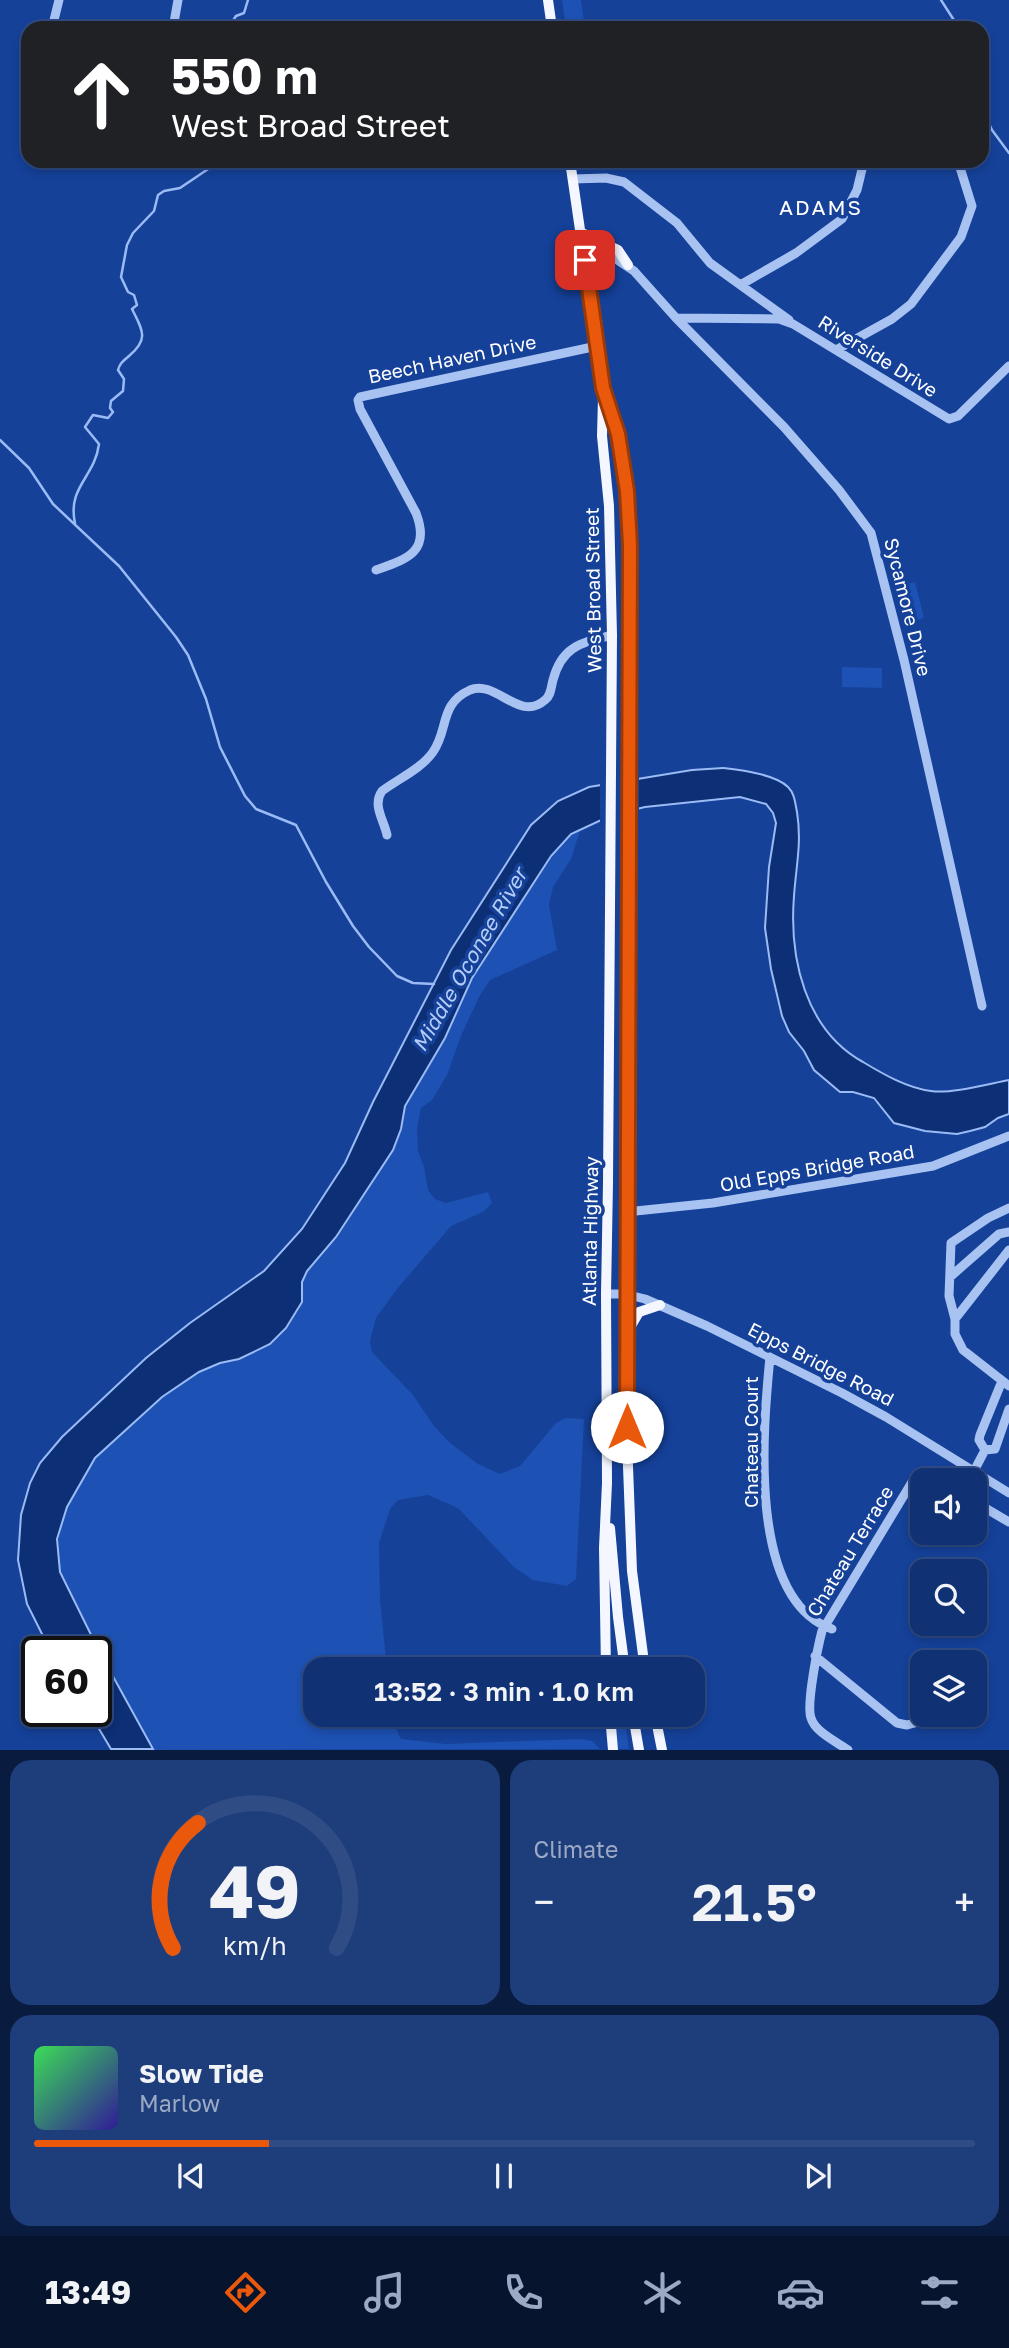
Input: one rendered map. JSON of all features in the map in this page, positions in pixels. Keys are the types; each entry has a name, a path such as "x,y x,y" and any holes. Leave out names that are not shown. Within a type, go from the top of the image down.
{"main road":[{"path":"548,0 551,21"},
{"name":"West Broad Street","path":"571,168 603,388 602,436 611,564 610,792"},
{"path":"580,232 618,250 628,265"},
{"name":"West Broad Street","path":"603,388 618,434 627,491 630,562 629,806"},
{"path":"611,564 630,562"},
{"name":"Atlanta Highway","path":"606,1657 604,1548 607,1483 610,792"},
{"name":"Atlanta Highway","path":"629,806 625,1337 632,1571 643,1657"},
{"path":"625,1337 636,1315 647,1308 660,1305"},
{"path":"607,1483 623,1657"},
{"path":"611,1727 613,1749"},
{"path":"635,1727 639,1749"},
{"path":"658,1727 663,1746"}],"street":[{"path":"54,21 59,0"},
{"path":"174,21 178,0"},
{"path":"742,284 796,253 842,219 857,190 862,168"},
{"path":"836,350 892,319 911,304 961,237 972,206 960,168"},
{"name":"Riverside Drive","path":"573,179 606,178 624,182 668,215 710,263 793,324 948,419 958,416 1009,366"},
{"path":"585,260 608,258 628,265"},
{"name":"Sycamore Drive","path":"628,265 783,427 839,489 871,533 907,673 982,1006"},
{"name":"Riverside Drive","path":"676,318 779,320 793,324"},
{"name":"Beech Haven Drive","path":"376,570 402,560 416,550 421,528 416,513 360,409 360,397 597,346"},
{"path":"387,835 377,806 378,797 382,791 431,755 442,735 447,712 457,697 479,688 519,706 539,704 549,696 556,668 568,650 584,642 612,635"},
{"name":"Old Epps Bridge Road","path":"626,1212 713,1203 922,1168 1009,1136"},
{"path":"985,1450 979,1440 980,1435 993,1399 1005,1384 963,1350 955,1334 955,1319 949,1296 951,1243 988,1218 1009,1208"},
{"path":"950,1277 999,1234 1009,1232"},
{"path":"955,1319 1009,1250"},
{"name":"Epps Bridge Road","path":"606,1294 625,1294 660,1305 770,1357 886,1417 969,1468"},
{"name":"Chateau Court","path":"770,1357 765,1471 770,1537 775,1563 803,1611 828,1628"},
{"path":"985,1450 995,1449 1009,1409"},
{"path":"976,1468 985,1450"},
{"name":"Epps Bridge Road","path":"987,1479 1009,1493"},
{"name":"Chateau Terrace","path":"848,1749 817,1728 810,1717 815,1656 828,1628 910,1485"},
{"path":"987,1509 1009,1522"},
{"path":"815,1656 897,1723 910,1724"}],"shaded area":[{"path":"562,0 581,0 584,21 565,21"},
{"path":"915,582 924,618 904,623 895,587"},
{"path":"842,667 882,668 882,688 842,687"},
{"path":"581,828 571,859 553,887 549,905 557,950 490,980 461,1036 447,1075 432,1100 421,1108 417,1128 418,1151 428,1190 435,1199 446,1203 488,1192 492,1203 483,1212 451,1226 376,1318 370,1341 372,1352 413,1395 434,1426 450,1443 478,1464 500,1474 520,1466 556,1423 566,1418 584,1419 576,1579 567,1586 533,1580 514,1567 458,1508 428,1495 398,1500 390,1509 379,1543 380,1600 386,1657 303,1657 303,1727 396,1727 401,1739 446,1744 580,1739 592,1741 600,1749 153,1750 112,1675 112,1636 92,1636 60,1572 57,1550 62,1517 82,1476 95,1458 162,1397 199,1372 270,1344 299,1310 302,1302 302,1282 307,1271 322,1255 393,1150 401,1129 405,1106 445,1038 472,978 563,841"},
{"path":"615,1727 626,1727 629,1749 618,1749"}],"water":[{"name":"Middle Oconee River","path":"723,768 757,773 782,783 793,796 799,834 793,920 798,967 814,1012 827,1031 843,1048 863,1062 913,1087 939,1092 1009,1080 1009,1114 985,1127 957,1134 925,1131 894,1123 874,1098 853,1092 840,1092 814,1070 789,1032 782,1016 771,969 765,928 769,867 776,823 766,804 740,797 645,807 612,815 571,834 551,856 472,978 445,1038 405,1106 401,1129 393,1150 336,1237 307,1271 302,1282 302,1302 286,1328 270,1344 239,1359 199,1372 162,1397 95,1458 67,1507 57,1539 60,1572 92,1636 43,1636 27,1604 18,1560 21,1515 30,1483 40,1463 62,1437 146,1358 264,1271 302,1229 345,1163 373,1102 451,950 531,825 558,801 589,787 692,770"},
{"path":"112,1675 153,1749 111,1749 98,1727 112,1727"}],"pier":[{"path":"639,775 639,812 600,823 600,781"}],"waterway":[{"path":"233,21 236,16 244,13 248,0"},
{"path":"941,0 954,21"},
{"path":"989,124 1009,153"},
{"path":"75,523 75,500 99,444 85,427 93,415 108,418 113,412 110,408 111,401 123,391 124,379 118,370 142,339 141,329 132,309 137,305 134,295 128,292 121,277 127,245 133,233 154,211 158,195 180,188 210,168"},
{"name":"Middle Oconee River","path":"0,440 29,468 53,504 119,566 176,637 188,655 206,699 220,747 245,796 256,809 296,825 353,926 397,976 413,983 434,984"}],"district":[{"name":"ADAMS","path":"821,208"}],"route":[{"path":"585,260 603,388 618,434 627,491 630,545 625,1294 627,1427"}]}
